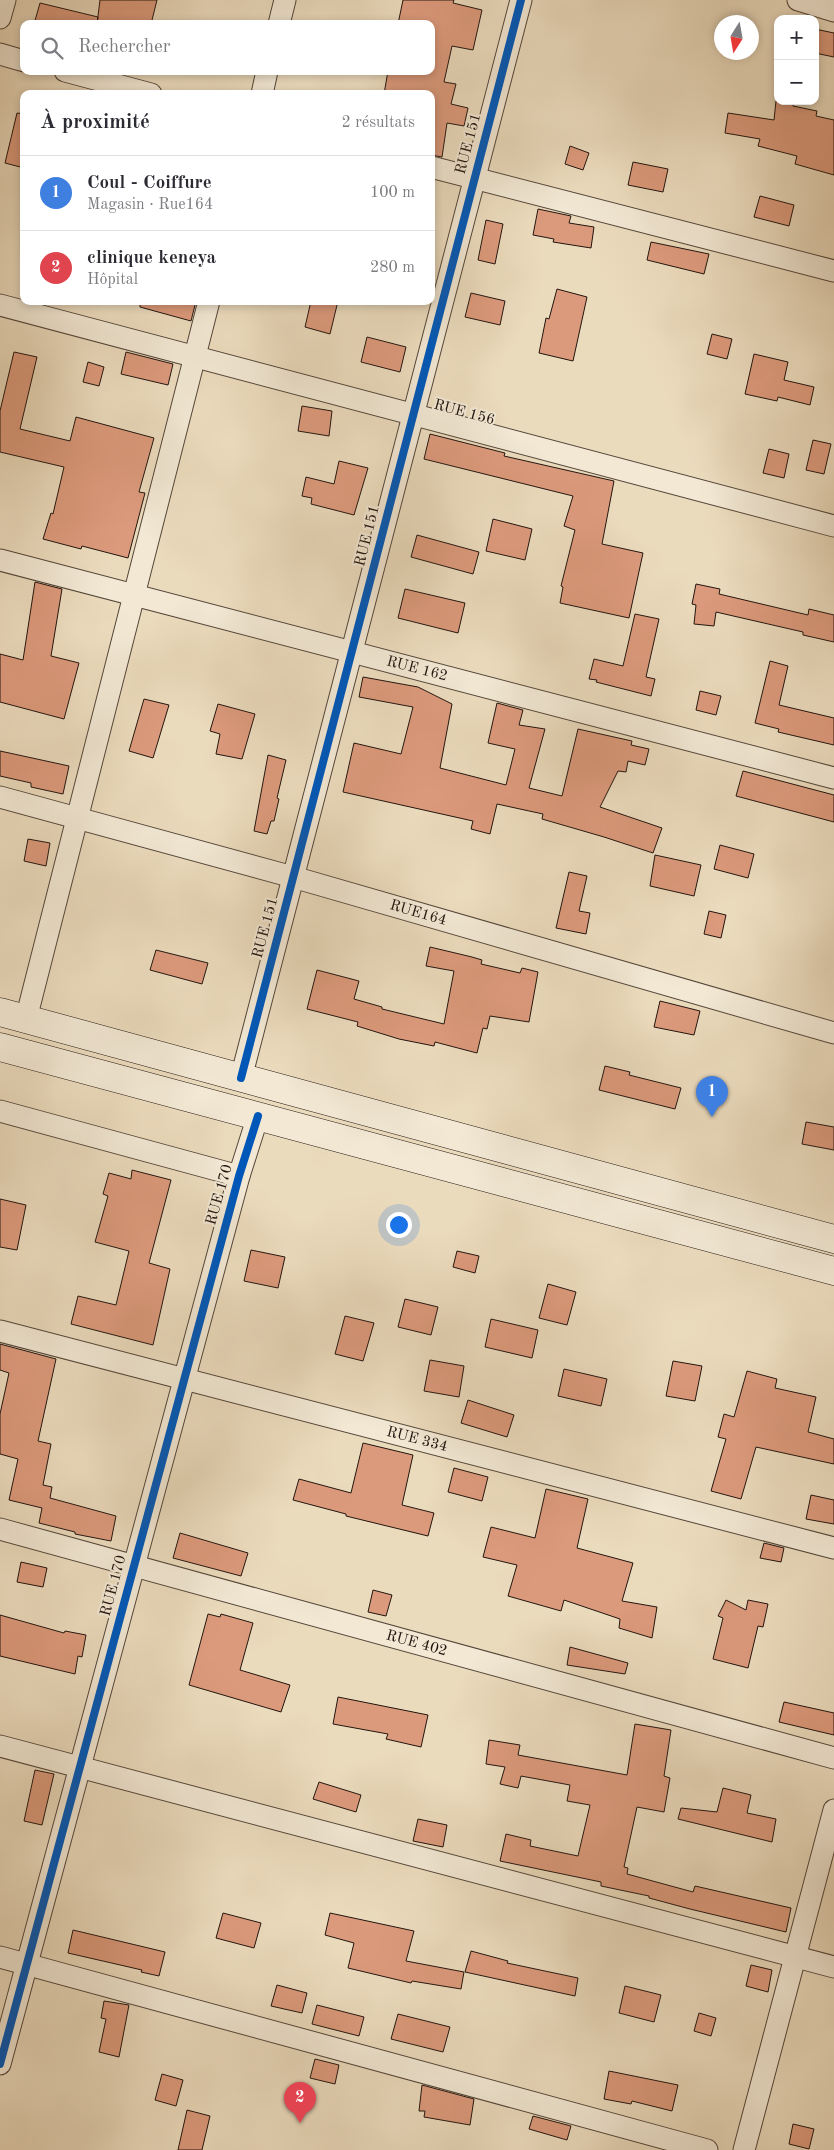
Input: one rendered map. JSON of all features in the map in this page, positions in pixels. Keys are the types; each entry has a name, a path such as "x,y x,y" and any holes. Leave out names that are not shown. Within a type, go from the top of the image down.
{"main road":[{"path":"0,1012 834,1239"},
{"path":"0,1046 834,1272"}],"street":[{"path":"0,18 4,0"},
{"path":"280,20 285,0"},
{"name":"RUE 151","path":"241,1078 521,0"},
{"path":"798,0 834,11"},
{"path":"0,54 20,59"},
{"path":"80,75 136,90"},
{"path":"263,90 266,75"},
{"path":"435,167 834,271"},
{"name":"RUE 156","path":"0,304 834,526"},
{"path":"26,1019 208,305"},
{"name":"RUE 162","path":"0,560 834,778"},
{"name":"RUE164","path":"0,797 294,877 834,1033"},
{"path":"0,1111 238,1176"},
{"name":"RUE 170","path":"0,2064 238,1176 258,1116"},
{"name":"RUE 334","path":"0,1331 834,1548"},
{"name":"RUE 402","path":"0,1530 834,1758"},
{"path":"0,1746 834,1967"},
{"path":"744,2150 834,1810"},
{"path":"0,1957 707,2150"}],"building":[{"path":"100,0 157,0 152,20 98,20"},
{"path":"403,0 454,0 453,3 482,10 473,50 452,46 444,82 456,84 451,104 468,108 464,126 447,123 442,157 435,156 435,90 385,90 387,75 435,75 435,20 399,20"},
{"path":"40,3 98,17 98,20 35,20"},
{"path":"819,30 834,33 834,57 819,54"},
{"path":"776,105 793,105 817,111 816,116 834,120 834,175 795,164 797,156 758,146 760,139 725,133 728,113 774,120"},
{"path":"17,113 20,113 20,167 5,163"},
{"path":"570,146 589,153 583,170 565,164"},
{"path":"633,162 668,169 663,192 628,185"},
{"path":"760,196 794,205 789,226 754,217"},
{"path":"538,209 571,216 569,223 594,227 591,248 553,242 554,239 533,235"},
{"path":"486,220 503,224 495,264 478,260"},
{"path":"651,242 709,254 704,274 647,260"},
{"path":"557,289 587,297 573,361 539,353 546,318 549,319"},
{"path":"471,293 505,301 500,325 465,317"},
{"path":"140,305 195,305 191,321 140,307"},
{"path":"310,305 337,305 330,334 305,327"},
{"path":"712,334 732,339 727,359 707,354"},
{"path":"367,337 406,347 400,372 361,362"},
{"path":"14,352 37,357 20,429 70,441 76,417 154,438 139,492 145,493 128,558 82,546 81,549 43,539 51,513 53,514 64,467 0,452 0,411"},
{"path":"126,352 173,364 168,385 121,374"},
{"path":"754,354 788,362 784,380 814,387 810,405 778,397 777,401 745,394"},
{"path":"88,362 104,367 99,386 83,382"},
{"path":"302,406 332,411 329,436 298,431"},
{"path":"430,434 505,453 504,456 614,481 602,544 643,553 629,618 560,603 563,587 561,586 575,530 564,526 573,496 424,459"},
{"path":"813,440 831,444 824,474 806,470"},
{"path":"769,449 789,454 784,478 763,473"},
{"path":"339,461 368,468 354,515 311,504 312,498 302,496 306,477 334,484"},
{"path":"493,519 532,529 525,560 486,551"},
{"path":"417,535 479,552 473,574 411,557"},
{"path":"35,582 62,589 51,656 79,663 64,719 0,702 0,654 23,660"},
{"path":"696,584 720,589 719,594 808,615 809,609 834,615 834,642 803,635 803,632 716,612 714,626 694,624 696,605 692,604"},
{"path":"405,589 465,603 458,633 398,618"},
{"path":"635,614 659,619 646,677 655,679 651,696 589,679 594,659 623,666"},
{"path":"770,661 788,666 779,705 834,718 834,745 778,732 779,729 755,723"},
{"path":"363,677 418,687 452,704 440,768 506,785 515,749 488,743 497,703 523,710 519,725 545,729 529,788 562,796 578,729 632,741 631,745 649,749 645,765 628,761 626,772 618,771 600,807 662,828 653,853 542,819 543,814 497,804 490,834 471,829 473,821 343,792 354,743 401,754 413,707 359,697"},
{"path":"700,691 721,696 716,715 696,710"},
{"path":"144,699 169,705 153,758 129,751"},
{"path":"218,704 255,714 242,759 216,754 220,734 210,731"},
{"path":"0,751 69,766 63,794 31,787 31,783 0,776"},
{"path":"268,755 286,760 274,821 271,821 267,834 254,831"},
{"path":"743,771 834,795 834,822 736,796"},
{"path":"28,839 50,843 46,866 24,861"},
{"path":"720,845 754,854 748,878 714,869"},
{"path":"655,855 701,865 694,896 650,886"},
{"path":"569,872 587,876 579,911 590,913 586,934 556,928"},
{"path":"709,911 726,915 721,938 704,934"},
{"path":"430,947 482,960 481,964 520,973 522,968 538,972 529,1022 490,1016 487,1029 483,1028 477,1053 435,1042 434,1046 399,1039 357,1026 358,1022 307,1009 317,970 359,981 354,999 382,1007 382,1009 444,1024 454,971 426,966"},
{"path":"156,950 208,963 202,984 150,970"},
{"path":"660,1001 700,1011 694,1035 654,1027"},
{"path":"605,1066 630,1072 629,1075 681,1088 675,1109 599,1090"},
{"path":"806,1122 834,1127 834,1150 802,1144"},
{"path":"132,1170 171,1180 149,1263 170,1269 153,1345 71,1324 78,1296 116,1305 129,1251 95,1242 108,1196 103,1194 109,1173 131,1179"},
{"path":"0,1199 26,1205 17,1250 0,1247"},
{"path":"251,1250 285,1257 278,1288 244,1281"},
{"path":"457,1251 479,1256 475,1273 453,1267"},
{"path":"548,1284 576,1292 567,1325 539,1318"},
{"path":"405,1299 438,1307 431,1335 398,1327"},
{"path":"345,1316 374,1323 363,1361 335,1354"},
{"path":"491,1319 538,1330 532,1358 485,1347"},
{"path":"0,1344 56,1359 38,1441 51,1444 43,1485 52,1487 50,1498 116,1516 111,1541 75,1534 75,1532 39,1523 42,1508 9,1500 18,1459 0,1454 0,1414 9,1373 0,1370"},
{"path":"430,1360 464,1366 459,1397 424,1391"},
{"path":"673,1361 702,1366 695,1401 666,1396"},
{"path":"564,1369 607,1379 601,1406 558,1396"},
{"path":"747,1371 777,1379 775,1388 816,1397 808,1432 834,1439 834,1464 756,1447 741,1499 711,1491 726,1439 718,1437 724,1414 734,1417"},
{"path":"468,1400 514,1415 507,1437 461,1423"},
{"path":"363,1443 413,1455 402,1505 434,1513 428,1536 346,1516 346,1514 293,1500 299,1479 351,1493"},
{"path":"454,1468 488,1477 482,1501 448,1492"},
{"path":"546,1489 588,1499 577,1548 633,1563 622,1601 657,1607 652,1638 619,1628 620,1619 564,1600 561,1611 508,1596 517,1565 483,1557 491,1527 535,1538"},
{"path":"811,1495 834,1500 834,1524 806,1519"},
{"path":"180,1533 248,1553 241,1576 173,1558"},
{"path":"764,1543 784,1548 781,1562 760,1558"},
{"path":"21,1562 47,1568 43,1587 17,1582"},
{"path":"373,1590 392,1595 386,1616 368,1612"},
{"path":"726,1600 746,1610 748,1600 768,1604 763,1627 758,1626 748,1668 713,1659 723,1618 718,1616"},
{"path":"208,1614 220,1617 221,1614 253,1623 240,1670 290,1685 281,1712 189,1685"},
{"path":"0,1615 64,1633 65,1631 86,1635 82,1657 78,1656 75,1674 0,1656"},
{"path":"570,1647 628,1663 625,1674 567,1665"},
{"path":"338,1697 428,1715 421,1747 386,1739 388,1734 333,1724"},
{"path":"784,1702 834,1713 834,1735 779,1722"},
{"path":"635,1724 671,1730 664,1776 670,1778 664,1812 637,1807 624,1867 628,1868 627,1874 693,1892 695,1886 791,1908 786,1932 690,1909 649,1898 649,1896 601,1886 601,1882 500,1861 506,1834 531,1840 530,1846 578,1856 590,1805 567,1801 570,1785 521,1776 518,1788 500,1784 505,1767 486,1764 489,1740 520,1745 518,1755 627,1775"},
{"path":"35,1770 54,1774 42,1825 24,1821"},
{"path":"319,1782 361,1795 356,1812 313,1799"},
{"path":"723,1788 751,1795 747,1813 776,1819 772,1842 678,1819 681,1808 717,1812"},
{"path":"418,1819 447,1825 443,1847 413,1841"},
{"path":"223,1913 261,1923 254,1948 216,1938"},
{"path":"330,1913 414,1931 406,1961 464,1972 461,1989 412,1981 411,1983 348,1968 354,1943 325,1935"},
{"path":"73,1930 165,1952 159,1976 141,1972 142,1970 68,1953"},
{"path":"471,1951 508,1961 507,1963 578,1978 575,1996 465,1972"},
{"path":"751,1965 772,1970 768,1992 746,1986"},
{"path":"277,1985 307,1993 302,2013 271,2006"},
{"path":"625,1986 661,1995 654,2022 619,2013"},
{"path":"104,2001 129,2005 119,2057 99,2052 106,2019 101,2018"},
{"path":"317,2005 364,2017 359,2036 312,2024"},
{"path":"699,2013 716,2018 711,2036 694,2031"},
{"path":"398,2014 450,2027 443,2052 391,2039"},
{"path":"315,2059 339,2065 335,2084 310,2078"},
{"path":"609,2071 678,2085 672,2111 632,2101 631,2104 604,2099"},
{"path":"162,2074 183,2080 176,2106 155,2100"},
{"path":"422,2085 474,2099 470,2125 424,2117 425,2111 419,2111"},
{"path":"187,2110 210,2116 202,2150 178,2150"},
{"path":"533,2116 571,2126 567,2140 529,2129"},
{"path":"793,2124 814,2129 809,2149 789,2144"}],"cycle path":[{"path":"241,1078 521,0"},
{"path":"0,2064 239,1176 258,1116"}],"place":[{"name":"Coul - Coiffure","path":"712,1117"},
{"name":"clinique keneya","path":"300,2123"}]}
